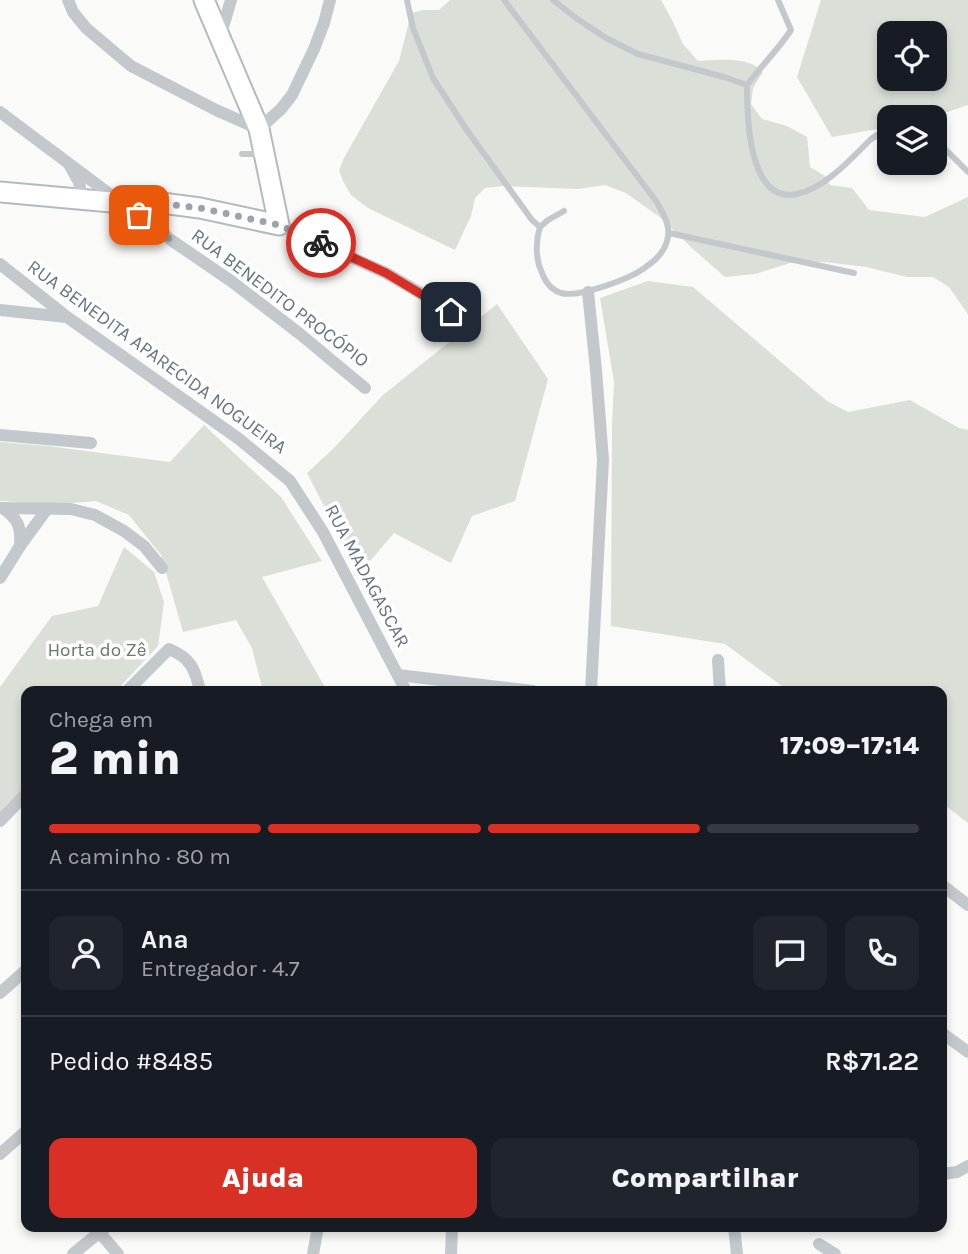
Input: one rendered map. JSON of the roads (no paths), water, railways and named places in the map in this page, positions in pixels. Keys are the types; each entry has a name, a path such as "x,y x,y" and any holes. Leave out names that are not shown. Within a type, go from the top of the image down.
{"main road":[{"path":"0,192 200,208 279,225 259,129 204,0"}],"street":[{"path":"68,0 73,12 86,28 131,66 259,129 292,95 314,49 330,0"},
{"path":"220,37 231,0"},
{"name":"RUA BENEDITO PROCÓPIO","path":"0,112 171,240 231,281 365,388"},
{"path":"69,162 79,182 82,200"},
{"name":"RUA BENEDITO PROCÓPIO","path":"157,203 158,218 171,240"},
{"path":"279,225 386,273 451,312"},
{"name":"RUA BENEDITA APARECIDA NOGUEIRA","path":"0,264 67,317 239,439 290,481"},
{"path":"587,292 603,460 591,686"},
{"path":"0,310 67,317"},
{"path":"0,435 91,443"},
{"name":"RUA MADAGASCAR","path":"290,481 323,532 404,686"},
{"path":"2,508 71,509 95,515 144,546 162,568"},
{"path":"2,508 17,522 21,531 20,546"},
{"path":"0,578 47,509"},
{"path":"132,686 169,649 188,659 199,686"},
{"path":"718,660 720,686"},
{"path":"398,675 491,686"},
{"path":"0,821 21,799"},
{"path":"947,889 968,905"},
{"path":"0,993 21,974"},
{"path":"947,1037 968,1052"},
{"path":"0,1154 21,1135"},
{"path":"947,1173 968,1166"},
{"path":"73,1254 99,1232"},
{"path":"104,1232 118,1254"},
{"path":"313,1254 317,1232"},
{"path":"451,1254 452,1232"},
{"path":"735,1232 737,1254"},
{"path":"819,1244 835,1254"}],"lane":[{"path":"407,0 412,28 433,78 466,129 540,228"},
{"path":"503,0 656,201 665,218 669,233 667,242 662,253 645,268 587,292 571,295 559,293 549,286 543,276 538,259 537,237 540,228 548,220 564,211"},
{"path":"553,0 606,38 638,54 747,85"},
{"path":"778,0 791,30 781,46 763,63 747,85 754,161 763,180 773,192 797,194 833,176 877,135"},
{"path":"947,151 968,172"},
{"path":"242,153 265,154"},
{"path":"669,233 854,272"}],"park label":[{"name":"Horta do Zê","path":"97,650"}]}
